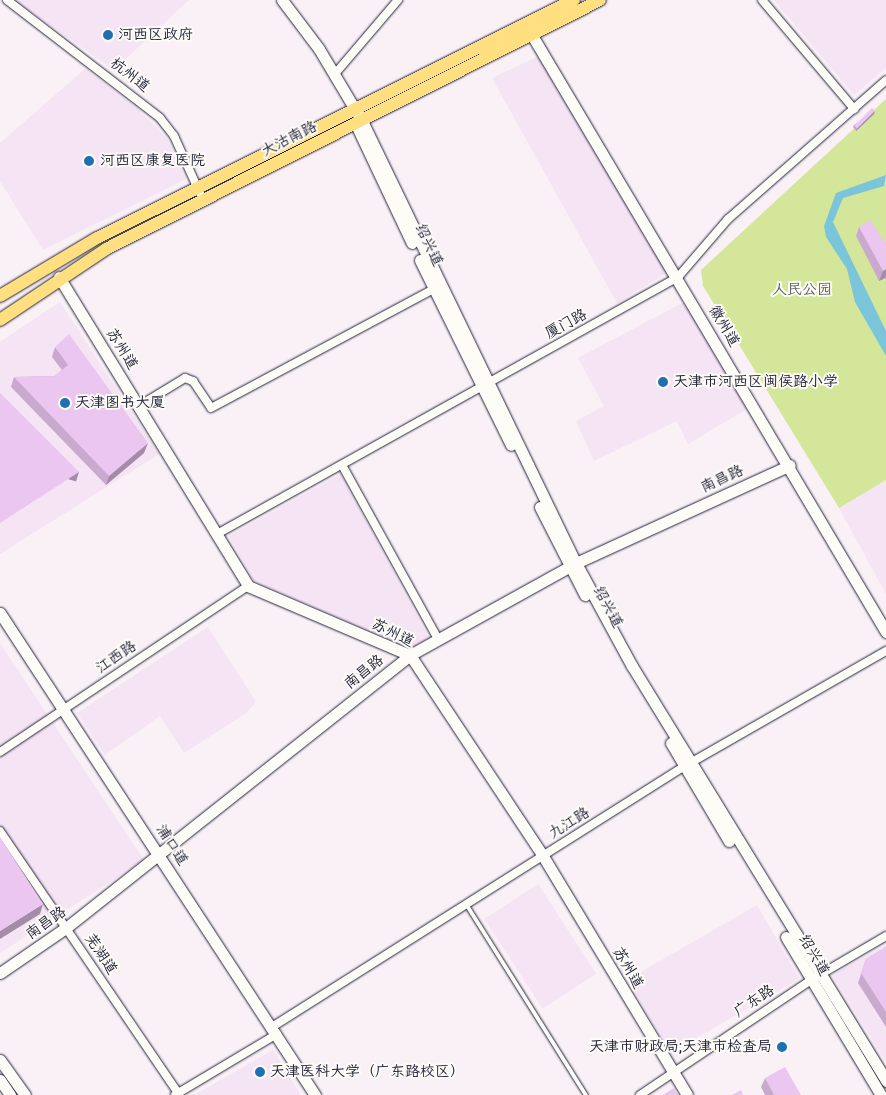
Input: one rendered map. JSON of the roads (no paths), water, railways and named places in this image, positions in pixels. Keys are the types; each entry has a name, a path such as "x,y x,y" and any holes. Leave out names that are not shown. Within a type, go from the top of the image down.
{"main road":[{"name":"大沽南路","path":"0,296 72,252 574,0"},
{"name":"大沽南路","path":"3,317 59,277 204,200 358,122 533,37 600,0"}],"street":[{"name":"杭州道","path":"7,0 160,118 204,200"},
{"name":"绍兴道","path":"282,0 334,75 353,110 434,290 486,385"},
{"path":"334,75 398,0"},
{"path":"762,0 854,109"},
{"name":"徽州道","path":"533,37 790,465 886,632"},
{"name":"厦门路","path":"217,534 678,277 728,218 886,80"},
{"name":"绍兴道","path":"358,122 572,565 815,978 881,1095"},
{"name":"苏州道","path":"59,277 248,586 410,655 543,856 687,1095"},
{"path":"139,406 185,378 193,381 211,408 434,290"},
{"path":"342,465 438,639"},
{"name":"南昌路","path":"0,973 67,928 410,655 572,565 790,465"},
{"name":"江西路","path":"0,752 248,586"},
{"name":"浦口道","path":"0,613 160,854 314,1095"},
{"name":"九江路","path":"176,1094 466,904 689,764 886,651"},
{"name":"芜湖道","path":"0,831 67,928 176,1094"},
{"name":"广东路","path":"640,1095 815,978 886,936"},
{"name":"绍兴道","path":"815,978 886,1081"},
{"path":"0,1060 24,1095"},
{"path":"0,1080 10,1095"}],"lane":[{"path":"466,904 586,1095"}],"water":[{"path":"886,175 884,186 843,198 833,222 886,331 886,356 855,302 847,269 826,237 824,226 836,193"}],"place":[{"name":"河西区政府","path":"108,35"},
{"name":"河西区康复医院","path":"89,161"},
{"name":"天津市河西区闽侯路小学","path":"663,382"},
{"name":"天津图书大厦","path":"65,403"},
{"name":"天津市财政局;天津市检查局","path":"782,1047"},
{"name":"天津医科大学（广东路校区）","path":"260,1072"}],"park label":[{"name":"人民公园","path":"802,290"}]}
